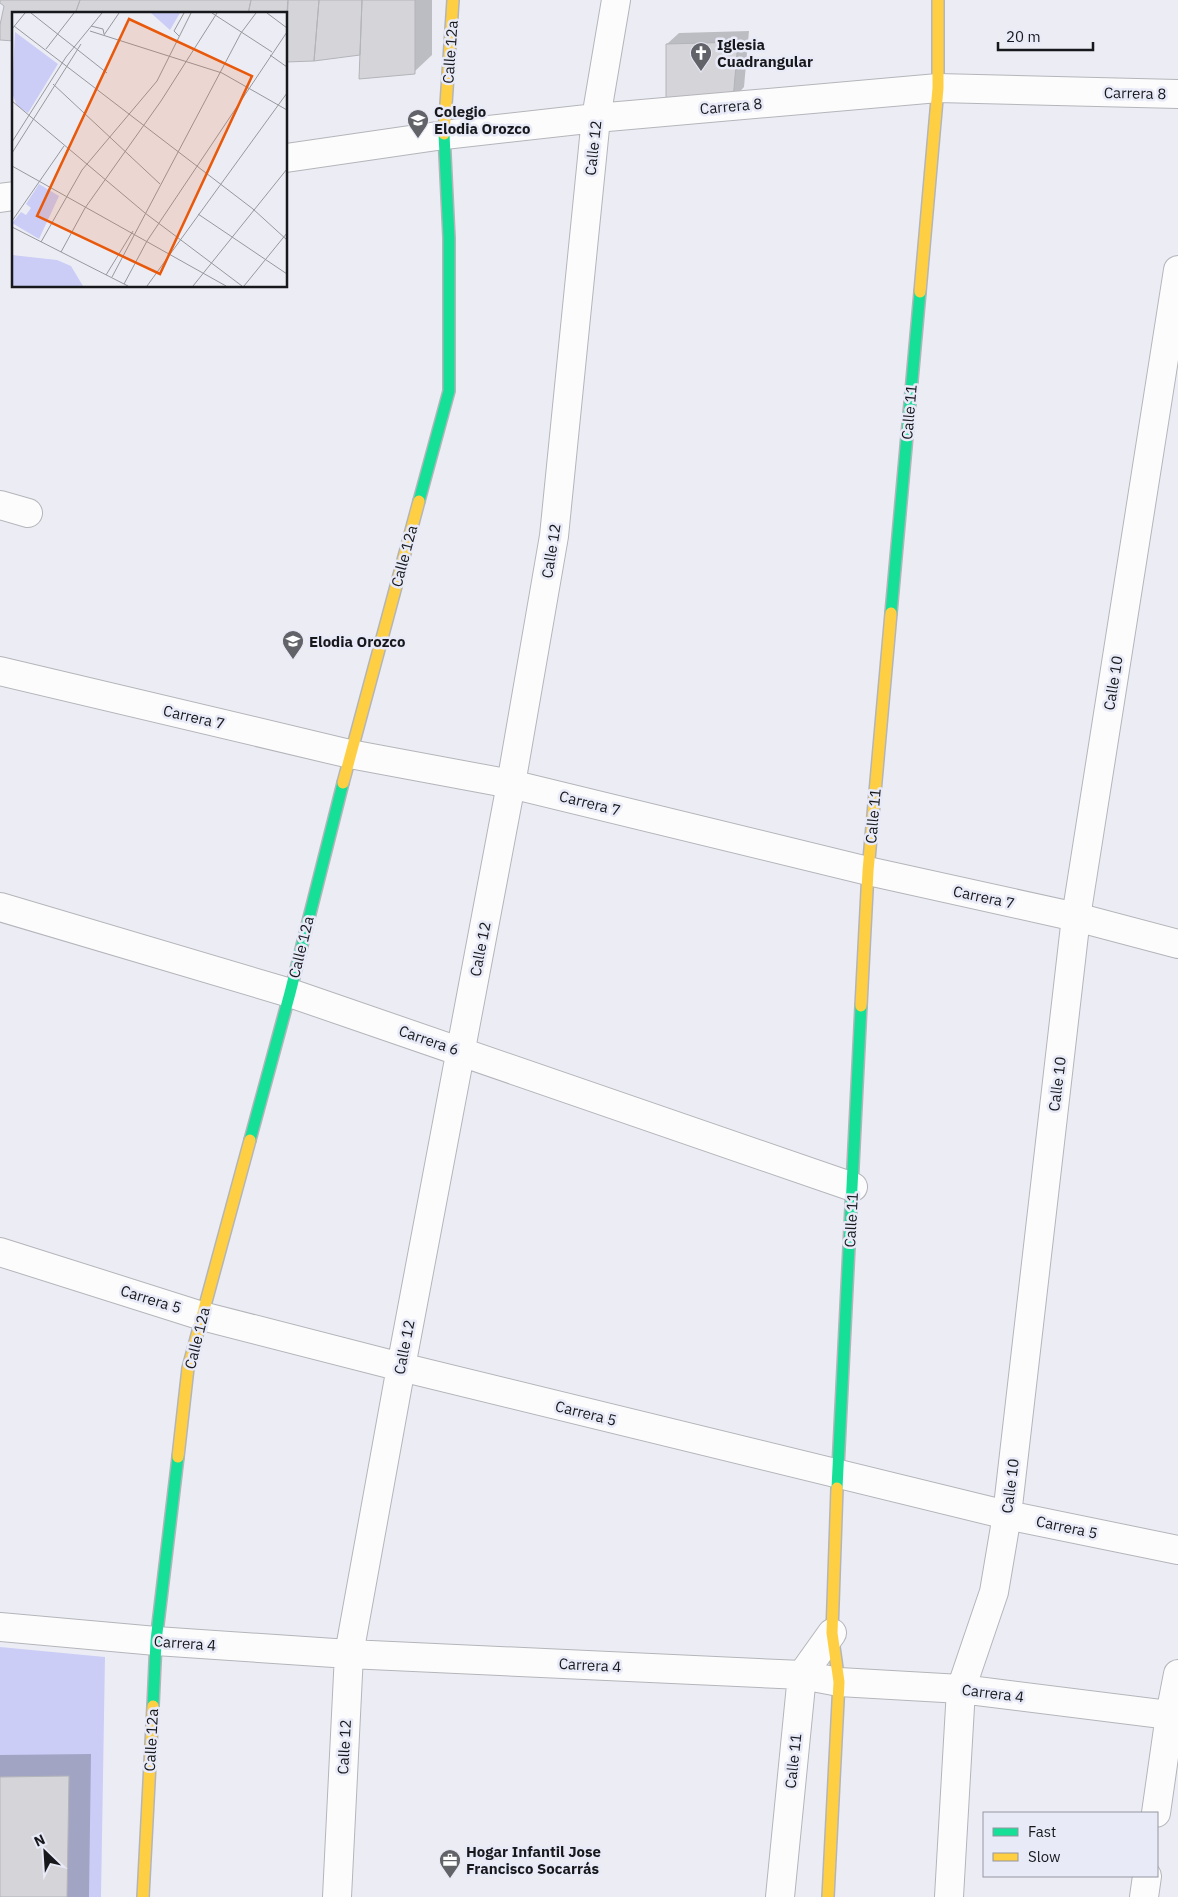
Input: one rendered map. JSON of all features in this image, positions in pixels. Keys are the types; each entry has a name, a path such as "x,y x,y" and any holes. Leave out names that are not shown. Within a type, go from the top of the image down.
{"street":[{"name":"Calle 12a","path":"143,1897 156,1641 188,1368 290,993 350,754 449,391 449,238 444,135 453,0"},
{"name":"Calle 12","path":"337,1897 349,1654 400,1367 511,784 554,536 596,118 616,0"},
{"name":"Calle 11","path":"828,1897 839,1682 832,1634 838,1475 868,871 938,88 938,0"},
{"name":"Carrera 8","path":"288,158 444,135 596,118 938,88 1178,94"},
{"name":"Calle 10","path":"949,1897 961,1689 994,1592 1007,1515 1076,917 1178,270"},
{"path":"0,505 28,513"},
{"name":"Carrera 7","path":"0,671 350,754 511,784 868,871 1076,917 1178,944"},
{"name":"Carrera 6","path":"0,907 290,993 461,1050 853,1186"},
{"name":"Carrera 5","path":"0,1252 202,1316 400,1367 1007,1515 1178,1550"},
{"name":"Carrera 4","path":"0,1627 156,1641 349,1654 802,1676 839,1682 961,1689 1174,1715"},
{"name":"Calle 11","path":"780,1897 802,1676 832,1634"},
{"path":"1156,1812 1174,1715 1178,1674"},
{"path":"1144,1897 1147,1877"}],"shaded area":[{"path":"0,1647 105,1657 101,1897 0,1897"}],"building":[{"path":"0,0 80,0 76,12 12,12 12,41 0,40 0,25 4,6 0,3"},
{"path":"80,0 251,0 248,12 76,12"},
{"path":"251,0 288,0 287,12 248,12"},
{"path":"288,0 319,0 314,61 288,62"},
{"path":"319,0 362,0 360,55 314,61"},
{"path":"362,0 415,0 415,74 359,79"},
{"name":"Iglesia Cuadrangular","path":"738,42 733,100 666,103 666,44"},
{"path":"69,1776 67,1897 0,1897 0,1777"}],"traffic: fast":[{"path":"419,501 449,391 449,238 444,134"},
{"path":"891,613 920,292"},
{"path":"250,1140 290,993 343,783"},
{"path":"837,1488 861,1006"},
{"path":"153,1706 156,1641 178,1457"}],"traffic: slow":[{"path":"444,134 453,0"},
{"path":"920,292 938,88 938,0"},
{"path":"343,783 419,501"},
{"path":"861,1006 868,871 891,613"},
{"path":"178,1457 188,1368 250,1140"},
{"path":"828,1897 839,1682 832,1633 837,1488"},
{"path":"143,1897 153,1706"}],"place":[{"name":"Iglesia Cuadrangular","path":"701,72"},
{"name":"Colegio Elodia Orozco","path":"418,139"},
{"name":"Elodia Orozco","path":"293,660"},
{"name":"Hogar Infantil Jose Francisco Socarrás","path":"450,1879"}]}
